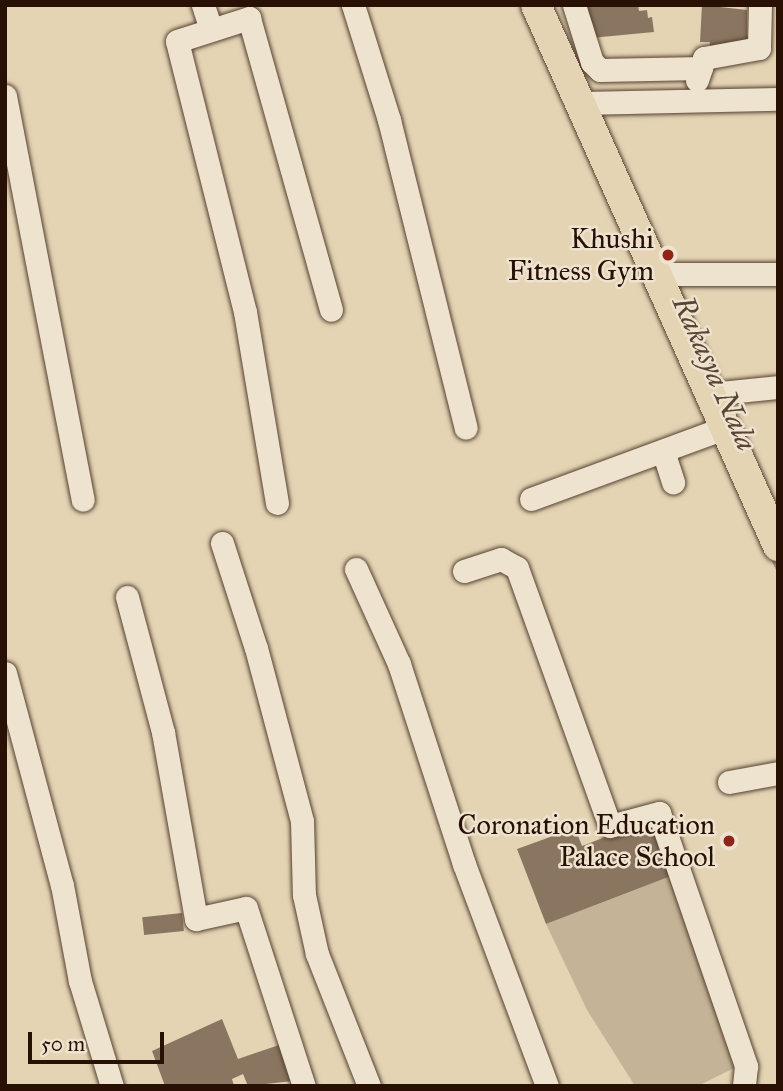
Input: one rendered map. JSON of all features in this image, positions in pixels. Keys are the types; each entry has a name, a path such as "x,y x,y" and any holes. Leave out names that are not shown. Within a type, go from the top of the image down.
{"main road":[{"path":"536,5 710,394 716,431 774,531"}],"street":[{"path":"203,5 211,29"},
{"path":"353,5 389,120 466,428"},
{"path":"573,5 592,62 600,70 701,68"},
{"path":"698,101 701,68 705,58 713,54 751,53 759,48 760,5"},
{"path":"276,503 245,312 177,41 249,18 331,310"},
{"path":"5,96 83,500"},
{"path":"581,103 778,99"},
{"path":"657,274 778,274"},
{"path":"710,394 778,387"},
{"path":"531,499 716,431"},
{"path":"663,451 673,482"},
{"path":"222,543 256,648 302,821 304,895 317,954 369,1086"},
{"path":"464,571 501,559 517,568 610,826 659,813 746,1066 744,1086"},
{"path":"356,569 399,664 464,864 547,1086"},
{"path":"127,597 163,732 196,919 246,908 304,1086"},
{"path":"5,673 59,872 80,981 112,1086"},
{"path":"729,782 778,772"}],"shaded area":[{"path":"671,876 738,1066 698,1086 635,1086 587,1010 546,924"}],"building":[{"path":"587,5 638,5 639,11 647,10 648,18 652,17 654,32 591,38"},
{"path":"702,5 747,10 747,43 709,53 710,42 700,42"},
{"path":"649,820 671,876 546,924 517,849 575,828 582,846"},
{"path":"182,913 184,931 144,935 142,917"},
{"path":"222,1019 238,1059 279,1045 293,1081 248,1086 243,1074 232,1079 234,1086 165,1086 152,1051"}],"waterway":[{"name":"Rakasya Nala","path":"771,554 778,569"}],"place":[{"name":"Khushi Fitness Gym","path":"668,255"},
{"name":"Coronation Education Palace School","path":"729,841"}]}
